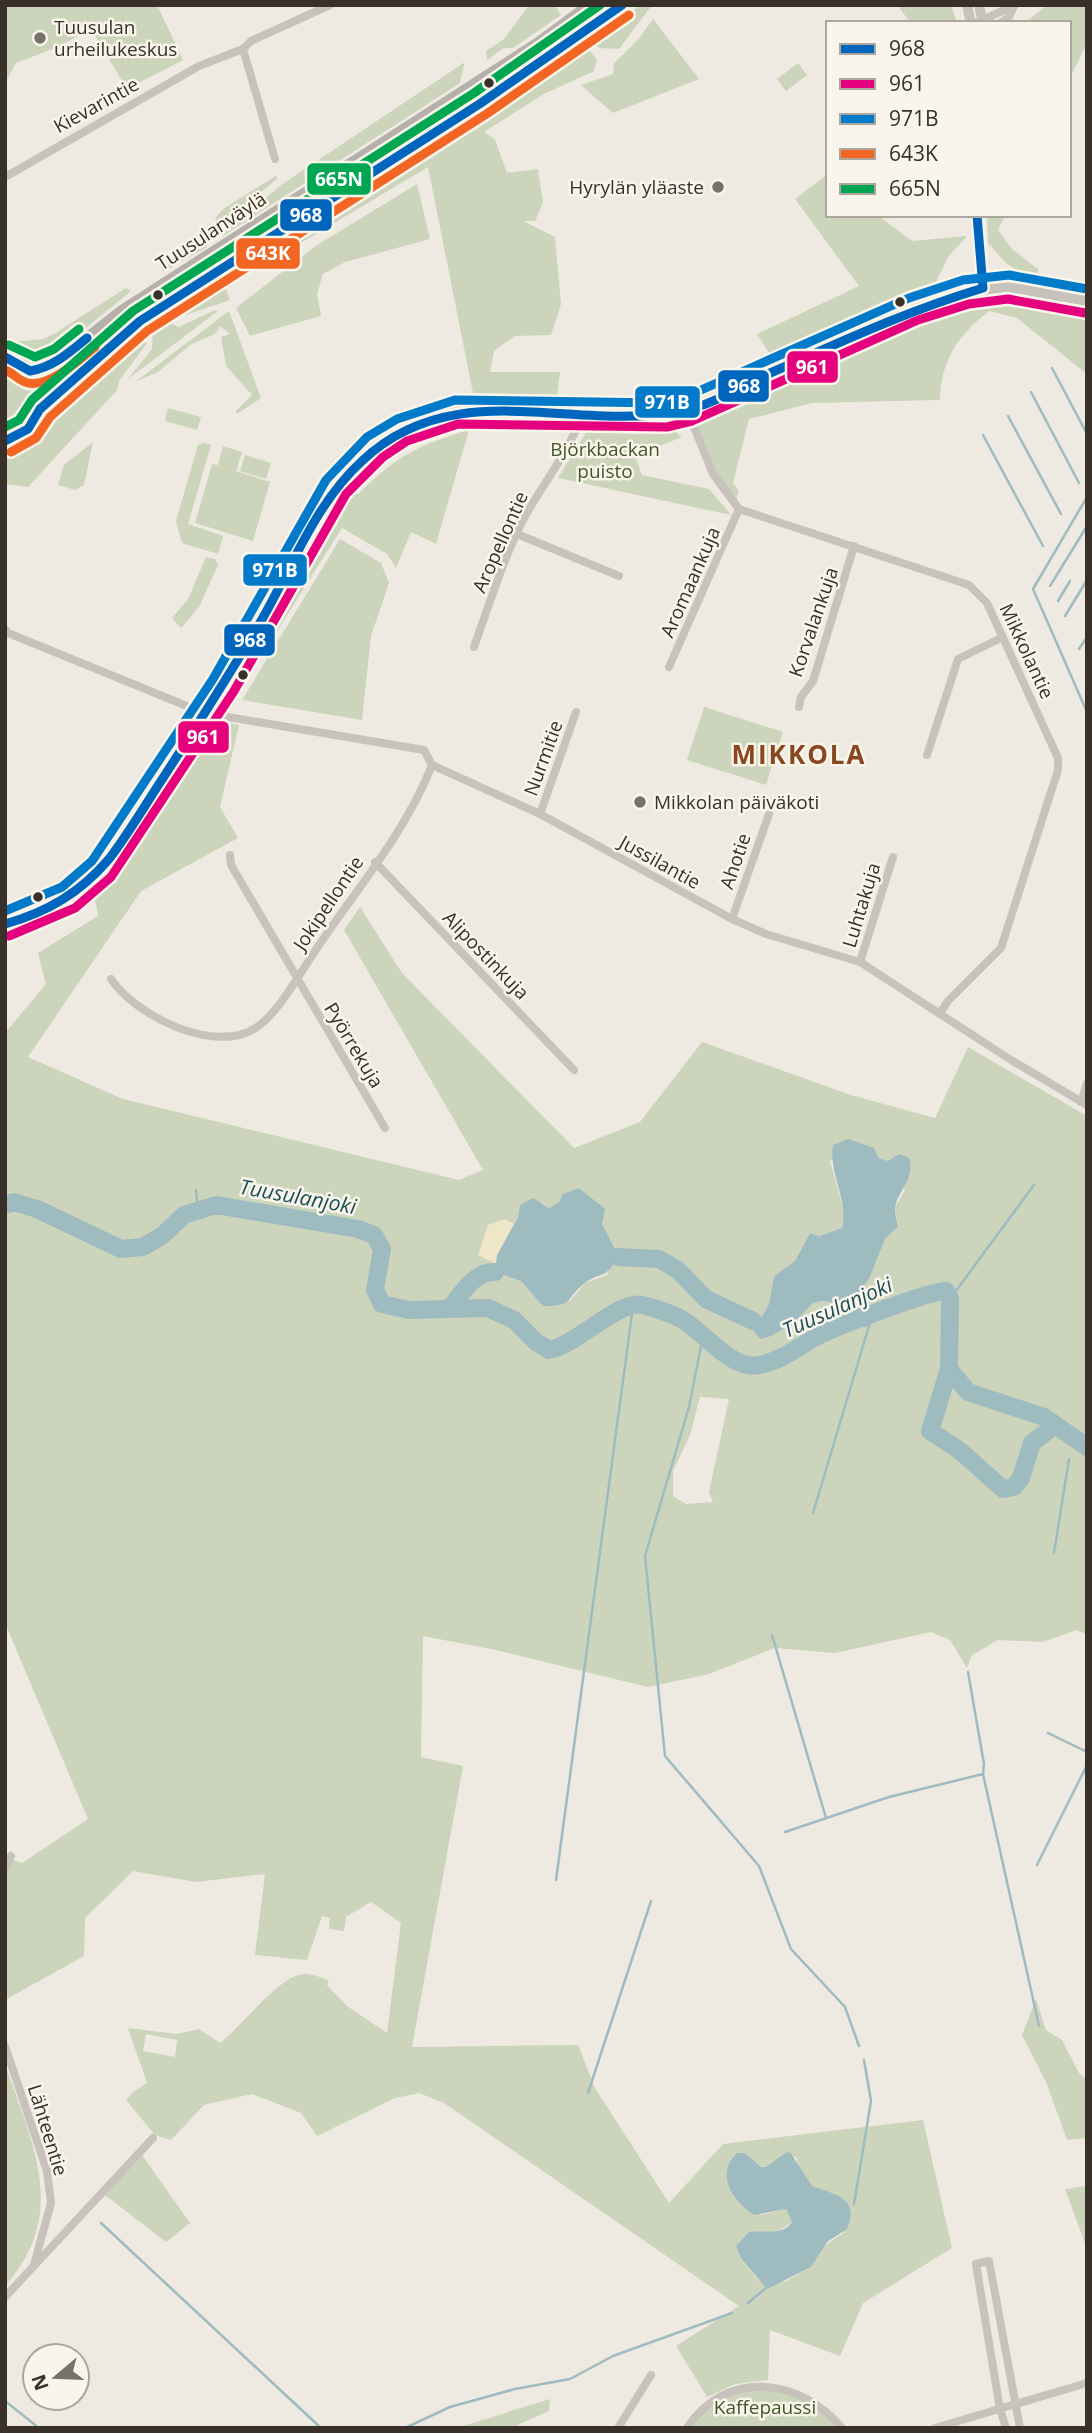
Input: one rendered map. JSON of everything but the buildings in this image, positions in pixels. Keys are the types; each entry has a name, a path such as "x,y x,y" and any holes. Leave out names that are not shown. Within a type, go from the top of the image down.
{"main road":[{"name":"Tuusulanväylä","path":"30,371 51,367 122,311 537,44 590,5"},
{"name":"Tuusulanväylä","path":"5,441 28,429 40,409 140,321 481,103 622,5"},
{"path":"11,359 30,371 38,385 40,409"}],"street":[{"name":"Kievarintie","path":"5,177 199,66 243,49 251,41 330,5"},
{"path":"967,5 977,21"},
{"path":"980,21 1014,5"},
{"path":"1003,21 1009,17 1014,5"},
{"path":"243,49 275,159"},
{"path":"977,217 983,288"},
{"path":"5,924 49,908 69,897 101,869 205,713 336,487 354,465 375,447 402,430 456,412 664,415 687,410 915,309 983,288 1008,287 1087,301"},
{"path":"5,345 11,359"},
{"path":"687,410 713,474 739,509"},
{"name":"Aropellontie","path":"474,647 517,534 565,446 575,435 580,415"},
{"name":"Mikkolantie","path":"739,509 969,585 986,603 1059,764 1001,948 948,1001 940,1013"},
{"name":"Aromaankuja","path":"669,667 739,509"},
{"path":"517,534 620,576"},
{"name":"Korvalankuja","path":"799,708 801,697 813,681 854,546"},
{"name":"Jussilantie","path":"5,629 8,633 205,713 424,750 432,765 540,814 732,919 766,934 860,962 1084,1103"},
{"path":"927,755 958,659 1003,637"},
{"name":"Nurmitie","path":"540,814 576,712"},
{"name":"Jokipellontie","path":"111,979 121,994 173,1027 195,1035 228,1035 258,1027 297,978 407,815 432,765"},
{"name":"Ahotie","path":"732,919 769,814"},
{"name":"Pyörrekuja","path":"230,855 231,865 385,1128"},
{"name":"Luhtakuja","path":"860,962 893,857"},
{"name":"Alipostinkuja","path":"375,862 574,1070"},
{"path":"1084,1103 1087,1083"},
{"path":"5,1868 11,1856"},
{"name":"Lähteentie","path":"5,2046 47,2171 51,2203 34,2265"},
{"name":"Lähteentie","path":"5,2297 153,2138"},
{"path":"1006,2428 1000,2409 976,2264 989,2261 1020,2428"},
{"path":"618,2428 651,2375"},
{"path":"935,2428 1087,2384"},
{"path":"687,2428 712,2401 736,2390 762,2385 805,2396 827,2410 842,2428"}],"green space":[{"path":"5,5 157,5 183,60 127,89 91,29 58,47 16,63 5,83"},
{"path":"529,5 555,5 561,15 513,48 504,48 487,60 486,51 504,39"},
{"path":"652,5 619,49 599,48 591,38 640,6"},
{"path":"897,5 951,5 956,21 909,21"},
{"path":"1047,5 1087,5 1087,43 1071,76 1071,21 1027,21"},
{"path":"653,19 699,79 613,113 581,85 613,74 614,63 638,40"},
{"path":"570,28 574,32 468,104 227,258 225,253"},
{"path":"584,43 597,60 594,71 544,94 484,132 495,140 507,173 538,169 543,203 535,221 523,221 555,237 561,304 551,335 515,336 494,351 490,372 560,372 557,395 473,393 428,167 259,268 235,271 513,93"},
{"path":"465,62 460,83 223,236 222,233 281,185"},
{"path":"798,63 807,75 786,91 777,79"},
{"path":"277,175 277,179 215,229 216,217 223,209"},
{"path":"826,176 826,217 880,217 912,241 967,236 948,257 936,282 771,356 757,334 859,286 795,199"},
{"path":"417,184 430,239 345,262 323,274 317,294 321,316 250,336 236,308 314,247"},
{"path":"987,217 1004,217 998,230 1012,249 1039,270 1032,280 1006,263 988,243"},
{"path":"205,244 207,247 163,272 161,267"},
{"path":"216,258 218,263 136,316 48,393 46,378 134,311"},
{"path":"218,280 223,280 230,300 177,318 172,312"},
{"path":"126,288 131,291 48,359 32,360 12,342 43,339 54,334"},
{"path":"1020,295 1087,307 1087,374 1017,318 989,311 968,329 953,350 944,373 940,400 812,403 749,419 733,483 739,491 736,500 717,472 694,419 702,411 863,339 984,297"},
{"path":"218,311 128,379 152,349 153,331 167,322 179,327"},
{"path":"229,311 261,398 237,414 236,411 252,395 226,366 221,337 230,334 220,326 215,334 190,345 158,372 135,382"},
{"path":"139,334 147,343 119,381 117,390 28,487 5,484 7,457 33,437 95,368"},
{"path":"5,365 25,379 33,400 26,421 18,429 5,434"},
{"path":"168,408 201,417 197,430 165,421"},
{"name":"Björkbackan puisto","path":"670,428 682,437 635,456 642,475 709,489 731,515 558,478 587,431 635,434"},
{"path":"469,430 436,544 411,532 396,568 387,554 342,528 263,653 265,627 316,544 313,540 345,486 358,494 409,453"},
{"path":"93,442 84,485 75,490 58,485 64,465"},
{"path":"198,445 211,445 188,524 223,536 218,554 182,543 176,521"},
{"path":"223,446 242,452 236,471 270,482 253,541 195,523 212,464 218,465"},
{"path":"245,455 271,463 266,479 240,471"},
{"path":"340,539 381,563 389,583 371,636 362,720 242,700"},
{"path":"206,557 215,559 218,565 199,607 181,628 172,618 188,599"},
{"path":"704,707 783,732 766,785 687,760"},
{"path":"224,723 239,725 220,807 238,838 141,891 28,1057 123,1099 459,1180 483,1170 344,930 360,907 402,973 574,1148 640,1122 702,1042 851,1095 935,1118 968,1047 1087,1116 1087,1635 1076,1630 1043,1642 998,1640 972,1655 967,1668 950,1640 931,1632 835,1653 775,1648 709,1674 648,1687 496,1650 423,1636 421,1757 463,1766 412,2047 578,2045 595,2088 669,2203 723,2144 923,2120 952,2248 863,2303 840,2356 770,2330 768,2380 735,2384 707,2397 676,2346 739,2306 444,2103 419,2093 395,2098 317,2136 301,2113 252,2094 204,2105 171,2140 155,2135 126,2100 147,2083 128,2028 177,2034 199,2029 220,2043 283,1983 306,1974 329,1981 327,1985 347,2006 387,2033 401,1923 371,1902 346,1917 344,1931 329,1929 330,1918 322,1916 307,1960 255,1955 265,1874 196,1882 133,1871 85,1918 84,1956 5,2000 5,1857 22,1863 88,1819 5,1623 5,1033 46,984 38,953 98,916 95,899 115,875 197,735 215,742","holes":["874,1148 879,1158 888,1161 905,1190 895,1207 898,1227 885,1239 870,1277 851,1303 813,1303 795,1321 771,1336 753,1322 761,1318 769,1304 774,1276 795,1261 810,1233 819,1236 842,1228 845,1214 830,1161","559,1202 602,1224 613,1251 607,1275 585,1283 570,1301 532,1292 521,1281 496,1272 488,1225 505,1219 514,1224 518,1216 543,1203 549,1208","700,1397 729,1399 709,1492 713,1502 686,1504 673,1496 673,1471 690,1435","146,2034 177,2040 175,2057 143,2051","745,2153 761,2167 773,2164 782,2154 796,2157 800,2171 810,2185 836,2195 846,2207 850,2218 843,2233 821,2248 811,2267 786,2281 760,2282 741,2258 757,2231 777,2232 792,2222 786,2209 760,2215"]},
{"path":"1036,1999 1046,2030 1062,2040 1079,2073 1087,2079 1087,2138 1067,2140 1046,2082 1022,2035"},
{"path":"5,2064 34,2150 40,2178 41,2205 36,2232 25,2259 5,2286"},
{"path":"142,2155 190,2223 166,2242 105,2195"},
{"path":"1087,2186 1087,2249 1065,2189"},
{"name":"Kaffepaussi","path":"762,2385 805,2396 842,2428 687,2428 712,2401"},
{"path":"550,2399 549,2411 511,2428 457,2428"}],"sand":[{"path":"505,1219 514,1224 497,1255 496,1264 478,1255 488,1225"}],"water":[{"path":"848,1139 874,1148 879,1158 888,1161 899,1154 909,1158 910,1173 895,1209 898,1227 885,1239 870,1277 851,1304 822,1301 813,1303 795,1322 771,1336 760,1339 754,1331 753,1321 761,1318 769,1304 774,1276 795,1261 810,1233 819,1236 842,1228 843,1207 832,1156 833,1145"},
{"path":"579,1188 605,1209 602,1224 619,1257 606,1273 585,1283 565,1303 543,1306 521,1281 495,1272 497,1255 518,1217 520,1205 533,1198 549,1208 559,1202 563,1194"},
{"path":"790,2152 812,2186 843,2198 848,2203 850,2218 847,2229 827,2242 811,2267 767,2289 741,2258 736,2246 749,2232 778,2231 792,2222 786,2209 754,2215 740,2203 729,2187 727,2170 737,2153 745,2153 761,2167"}],"waterway":[{"path":"1052,368 1087,434"},
{"path":"1031,392 1079,483"},
{"path":"1008,416 1061,514"},
{"path":"983,435 1043,546"},
{"path":"1087,497 1033,589 1087,712"},
{"path":"1050,586 1087,526"},
{"path":"1065,616 1087,580"},
{"path":"1058,601 1070,581"},
{"path":"1079,649 1087,637"},
{"path":"950,1299 1034,1185"},
{"path":"196,1190 198,1211"},
{"name":"Tuusulanjoki","path":"5,1205 14,1202 37,1209 121,1249 143,1247 163,1235 184,1215 216,1205 358,1229 374,1235 382,1249 375,1290 382,1304 409,1310 488,1308 514,1320 536,1342 549,1350 572,1340 622,1309 643,1305 683,1320 729,1357 749,1365 759,1365 782,1357 841,1326 903,1303 946,1291 950,1299 949,1369 968,1392 1044,1417 1087,1447"},
{"path":"619,1257 659,1259 678,1270 706,1299 753,1321"},
{"path":"449,1309 475,1279 495,1272"},
{"path":"851,1304 865,1318"},
{"path":"556,1880 633,1306"},
{"path":"813,1513 872,1316"},
{"path":"703,1336 689,1407 645,1556 665,1756 759,1866 791,1949 845,2007 859,2046"},
{"name":"Tuusulanjoki","path":"949,1369 930,1431 959,1450 1003,1489 1014,1487 1021,1478 1032,1443 1054,1426"},
{"path":"1054,1553 1069,1459"},
{"path":"772,1635 826,1818"},
{"path":"968,1672 984,1764 983,1774"},
{"path":"1048,1733 1087,1752"},
{"path":"1037,1865 1087,1765"},
{"path":"785,1832 889,1797 983,1774 1039,2026"},
{"path":"588,2093 651,1901"},
{"path":"854,2204 871,2101 864,2060"},
{"path":"101,2223 321,2428"},
{"path":"748,2303 766,2288"},
{"path":"405,2428 450,2407 515,2389 570,2379 613,2356 732,2313"},
{"path":"5,2401 39,2428"}],"transit line":[{"name":"665N","path":"5,427 19,420 32,400 133,311 474,93 600,5"},
{"name":"968","path":"5,441 28,429 40,409 140,321 481,103 622,5"},
{"name":"643K","path":"11,452 36,438 50,417 147,331 488,113 629,15"},
{"name":"968","path":"5,924 63,899 87,881 109,859 228,676 319,514 346,477 362,461 398,434 436,419 475,412 641,416 683,411 706,404 879,326 983,288 977,217"},
{"name":"971B","path":"5,911 62,887 92,861 213,679 326,480 367,437 397,419 455,400 663,403 683,398 909,298 963,280 1009,275 1087,289"},
{"name":"961","path":"9,936 75,908 111,877 234,691 346,494 383,457 407,441 458,424 667,427 692,421 918,320 969,304 1008,299 1085,313"},
{"name":"665N","path":"9,345 35,357 54,349 79,329"},
{"name":"968","path":"5,357 30,371 53,363 87,338"},
{"name":"643K","path":"5,370 25,382 42,382 62,372 95,347"}],"place":[{"name":"Tuusulan urheilukeskus","path":"40,38"},
{"name":"Hyrylän yläaste","path":"718,187"},
{"name":"Mikkolan päiväkoti","path":"640,802"}],"district":[{"name":"MIKKOLA","path":"799,754"}]}
